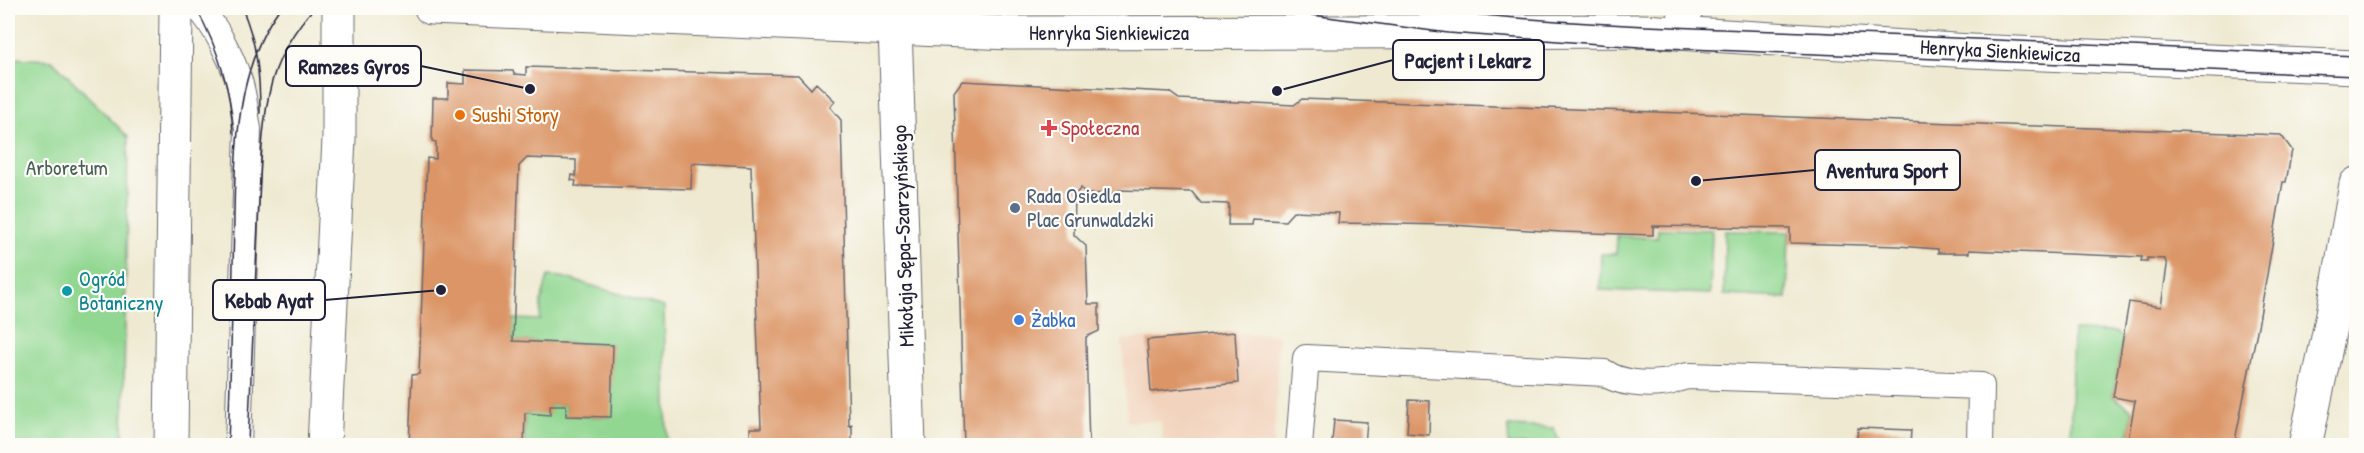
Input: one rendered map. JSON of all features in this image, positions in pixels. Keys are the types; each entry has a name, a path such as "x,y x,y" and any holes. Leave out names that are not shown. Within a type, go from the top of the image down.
{"street":[{"path":"171,446 176,8"},
{"path":"324,446 339,138 339,8"},
{"name":"Henryka Sienkiewicza","path":"431,8 1010,33 1643,31 1684,20 1971,51 2356,67"},
{"name":"Henryka Sienkiewicza","path":"1532,8 1643,31"},
{"name":"Mikołaja Sępa-Szarzyńskiego","path":"896,27 909,446"},
{"path":"2305,446 2333,314 2356,184"}],"lane":[{"path":"199,8 205,14 225,50 238,79 248,129 238,446"},
{"path":"1299,446 1306,358 1605,373 1615,380 1664,383 1681,376 1698,376 1981,387 1980,446"}],"shaded area":[{"path":"1234,332 1279,335 1274,445 1163,445 1161,421 1127,422 1122,340"}],"green space":[{"name":"Ogród Botaniczny","path":"8,58 52,60 128,137 123,445 8,445"},
{"path":"1658,229 1712,230 1710,294 1600,290 1601,254 1616,254 1617,236 1657,238"},
{"path":"1725,231 1789,232 1787,298 1724,295"},
{"path":"548,276 562,277 664,307 667,445 524,445 525,413 549,414 550,405 566,405 566,416 610,417 612,345 513,341 513,319 540,320 541,302"},
{"path":"2073,331 2115,332 2123,337 2113,397 2133,410 2127,445 2070,446"},
{"path":"1509,426 1554,428 1560,445 1508,445"}],"building":[{"path":"526,67 798,75 811,89 816,83 835,101 830,107 841,120 849,426 852,425 852,446 750,446 750,428 761,428 751,166 692,163 691,189 575,186 576,181 571,180 572,175 576,176 576,160 527,158 519,166 513,341 613,345 611,417 566,416 566,405 550,405 550,415 525,413 524,446 409,446 412,375 419,374 427,158 436,159 436,142 432,141 433,98 448,98 448,83 465,84 465,70 513,71 514,74 526,75"},
{"path":"962,81 1169,92 1179,99 1294,105 1302,99 2281,135 2292,150 2286,182 2283,182 2234,446 2127,446 2135,401 2113,397 2129,302 2161,307 2167,266 2165,259 2147,258 2147,261 2141,261 2142,257 1969,250 1969,253 1938,253 1938,249 1898,246 1790,243 1790,228 1653,226 1653,235 1561,232 1452,225 1338,223 1339,213 1294,211 1285,221 1253,219 1252,225 1228,225 1229,204 1201,203 1192,192 1119,190 1119,193 1086,194 1081,188 1075,195 1074,235 1086,246 1088,304 1099,304 1099,331 1086,337 1089,446 964,446 954,92"},
{"path":"1235,332 1238,383 1151,392 1147,340"},
{"path":"1409,400 1430,401 1429,435 1407,433"},
{"path":"1334,420 1367,422 1365,444 1332,442"},
{"path":"1858,428 1911,430 1910,446 1856,446"}],"tram line":[{"path":"196,8 222,68 233,133"},
{"path":"242,8 257,59 260,113"},
{"path":"228,446 235,164 238,131 251,65 263,35 280,8"},
{"path":"248,443 260,169 266,112 273,78 280,59 295,32 314,8"},
{"path":"1259,8 1448,33 1639,47 2356,76"},
{"path":"1418,8 1528,19 1637,26 2356,56"}],"place":[{"name":"Ramzes Gyros","path":"530,89"},
{"name":"Pacjent i Lekarz","path":"1277,91"},
{"name":"Sushi Story","path":"460,115"},
{"name":"Społeczna","path":"1049,128"},
{"name":"Aventura Sport","path":"1696,181"},
{"name":"Rada Osiedla Plac Grunwaldzki","path":"1015,208"},
{"name":"Kebab Ayat","path":"441,290"},
{"name":"Ogród Botaniczny","path":"67,291"},
{"name":"Żabka","path":"1019,320"}],"park label":[{"name":"Arboretum","path":"67,168"}]}
